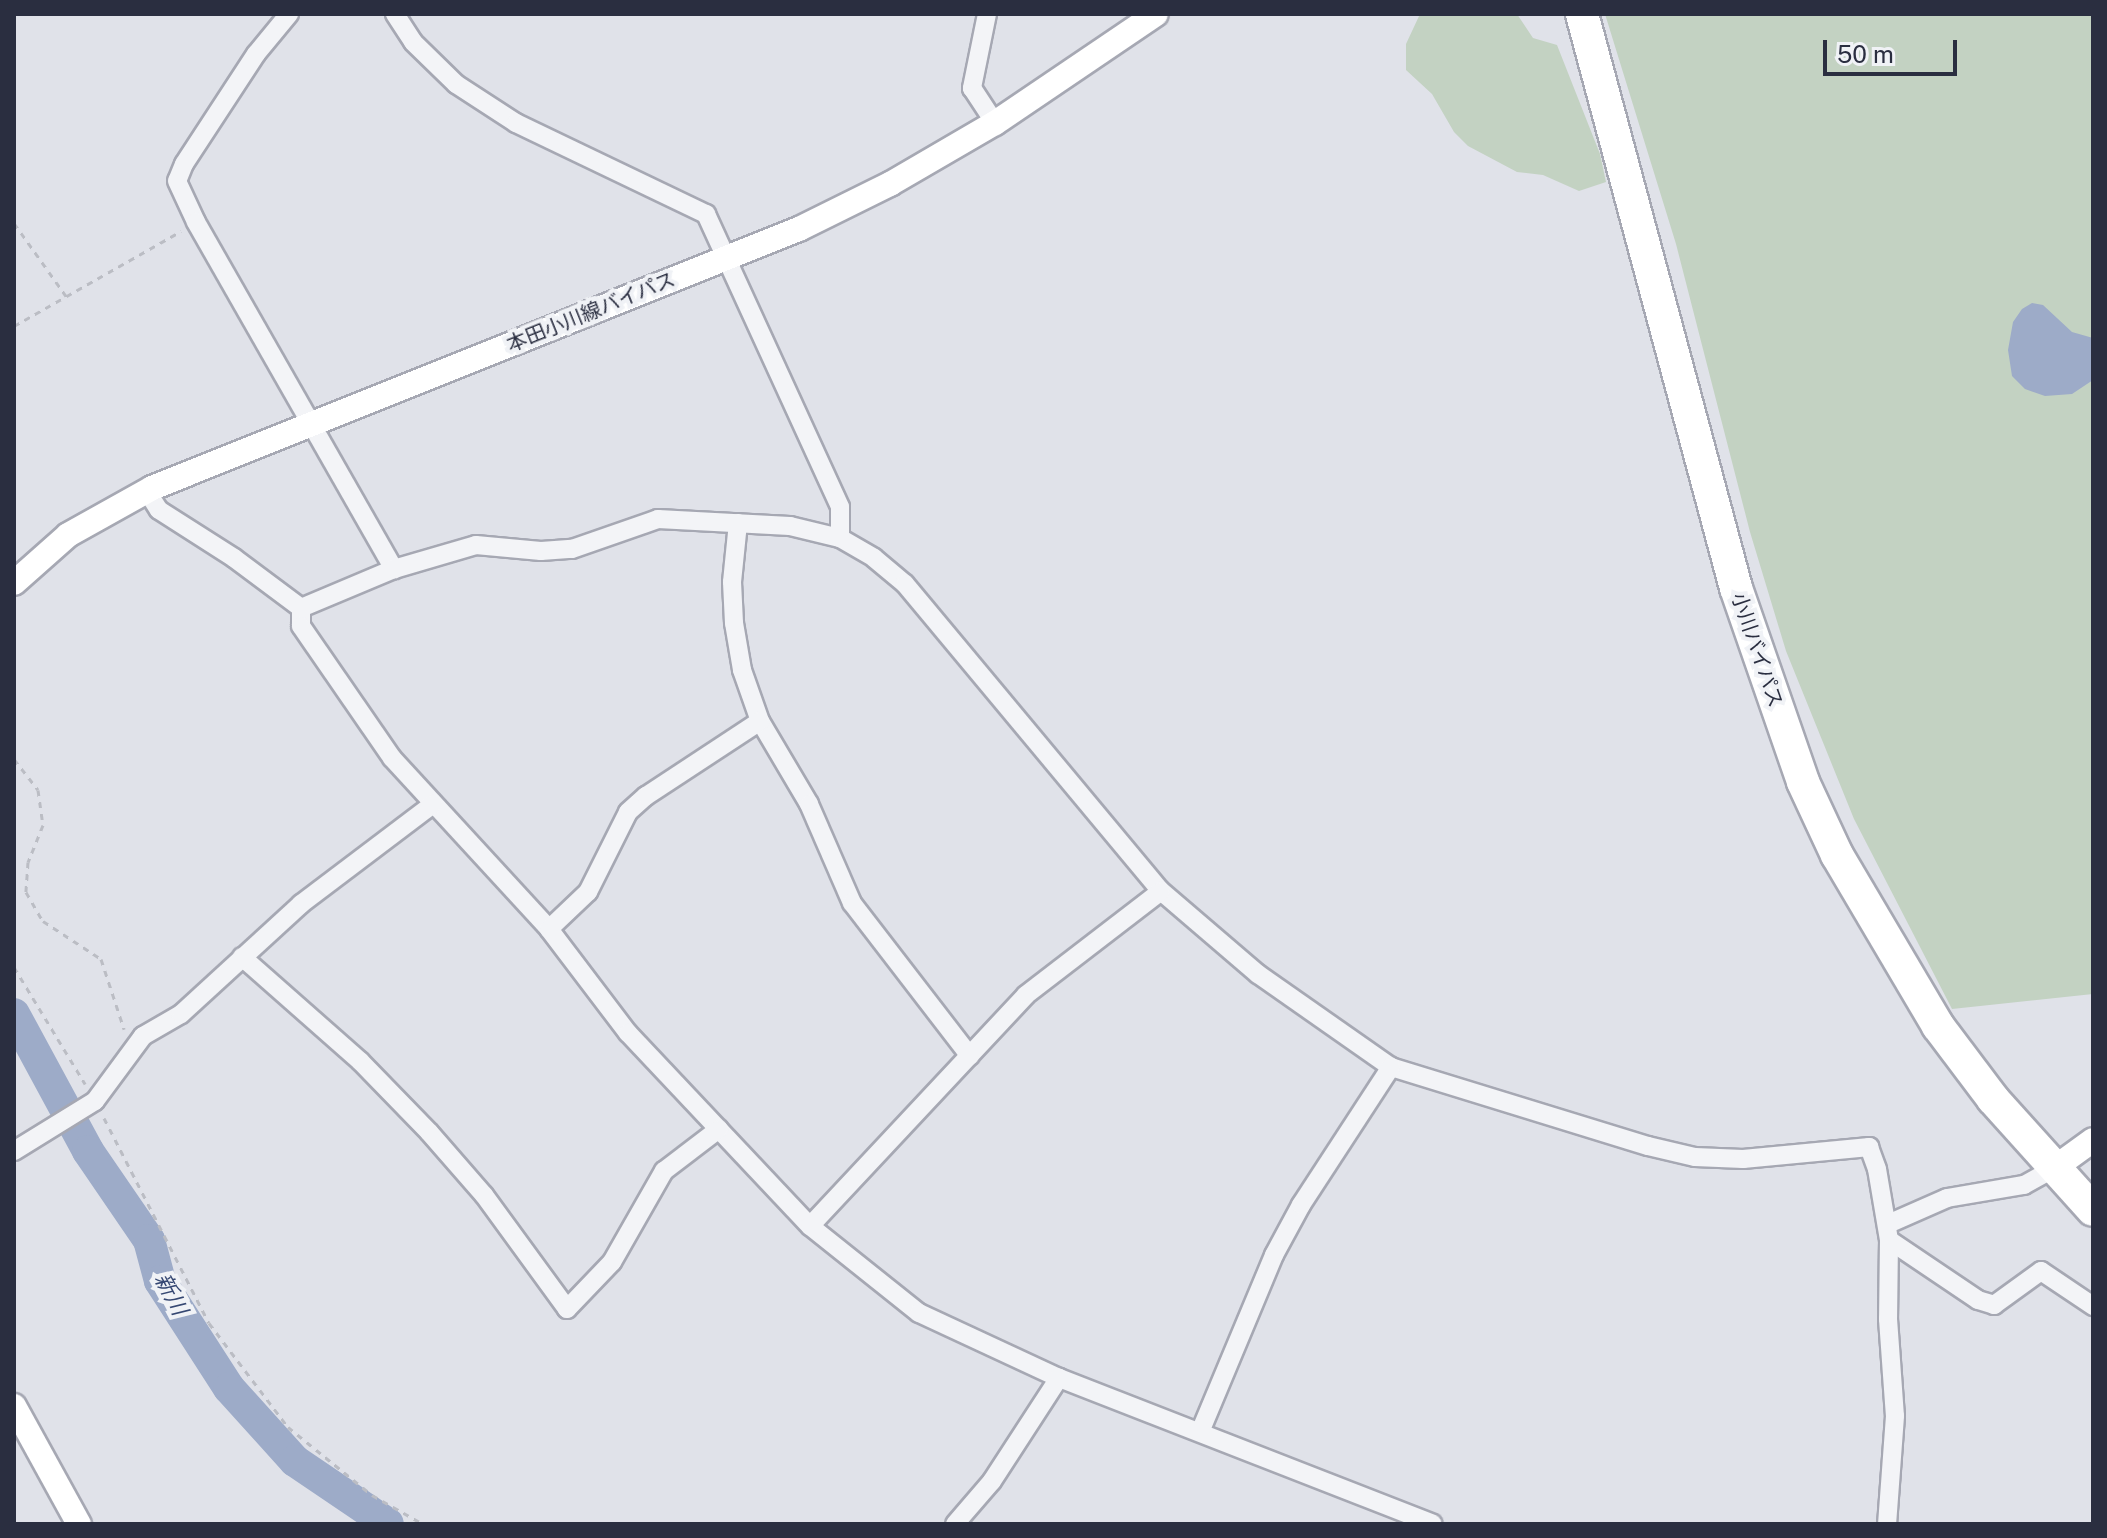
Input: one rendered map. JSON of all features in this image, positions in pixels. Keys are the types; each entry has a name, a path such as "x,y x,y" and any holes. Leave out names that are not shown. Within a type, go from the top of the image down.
{"highway":[{"name":"小川バイパス","path":"1582,14 1736,588 1803,782 1837,855 1938,1026 1993,1099 2093,1210"}],"main road":[{"name":"本田小川線バイパス","path":"14,583 68,535 147,491 799,229 890,184 995,123 1156,14"},
{"path":"2053,1169 2093,1140"},
{"path":"14,1406 79,1524"}],"street":[{"path":"289,14 256,54 184,164 177,181 196,222 394,569"},
{"path":"395,14 413,42 456,84 516,123 706,214 840,507 840,538"},
{"path":"987,14 972,88 995,123"},
{"path":"147,491 159,510 234,558 301,608"},
{"path":"301,608 394,569 476,545 541,551 572,549 658,519 790,526 840,538 874,558 905,584 1161,891 1258,974 1391,1067 1648,1146 1695,1157 1743,1159 1869,1147 1889,1232 1888,1319 1895,1416 1887,1524"},
{"path":"738,523 732,582 734,623 742,670 760,721 809,804 852,903 970,1056"},
{"path":"301,608 301,626 392,758 549,929 628,1033 810,1226 919,1313 1059,1378 1433,1524"},
{"path":"549,929 588,892 628,812 646,796 760,721"},
{"path":"14,1151 95,1101 143,1036 181,1014 301,904 433,804"},
{"path":"810,1226 1026,995 1161,891"},
{"path":"242,957 360,1061 429,1132 484,1195 567,1309 612,1262 664,1171 719,1129"},
{"path":"1200,1432 1262,1282 1301,1205 1391,1067"},
{"path":"1889,1232 1947,1198 2024,1185 2053,1169"},
{"path":"1889,1232 1978,1300 1994,1305 2041,1271 2093,1306"},
{"path":"955,1524 992,1481 1059,1378"}],"path":[{"path":"14,326 196,222"},
{"path":"14,223 66,296"},
{"path":"14,759 38,790 43,825 28,862 26,892 43,921 101,959 131,1052"},
{"path":"14,967 95,1101 209,1323 288,1427 372,1495 423,1524"}],"green space":[{"path":"1420,14 1517,14 1533,38 1557,45 1600,154 1606,182 1579,191 1543,175 1517,172 1468,146 1454,132 1432,94 1406,70 1406,44"},
{"path":"1605,14 2093,14 2093,994 1952,1009 1854,819 1786,651 1750,532 1676,244"}],"water":[{"path":"2032,303 2043,305 2072,332 2093,338 2093,380 2072,394 2045,396 2025,389 2012,376 2008,350 2013,322 2022,309"}],"waterway":[{"name":"新川","path":"14,1014 88,1151 149,1240 160,1281 229,1388 295,1461 388,1524"}]}
